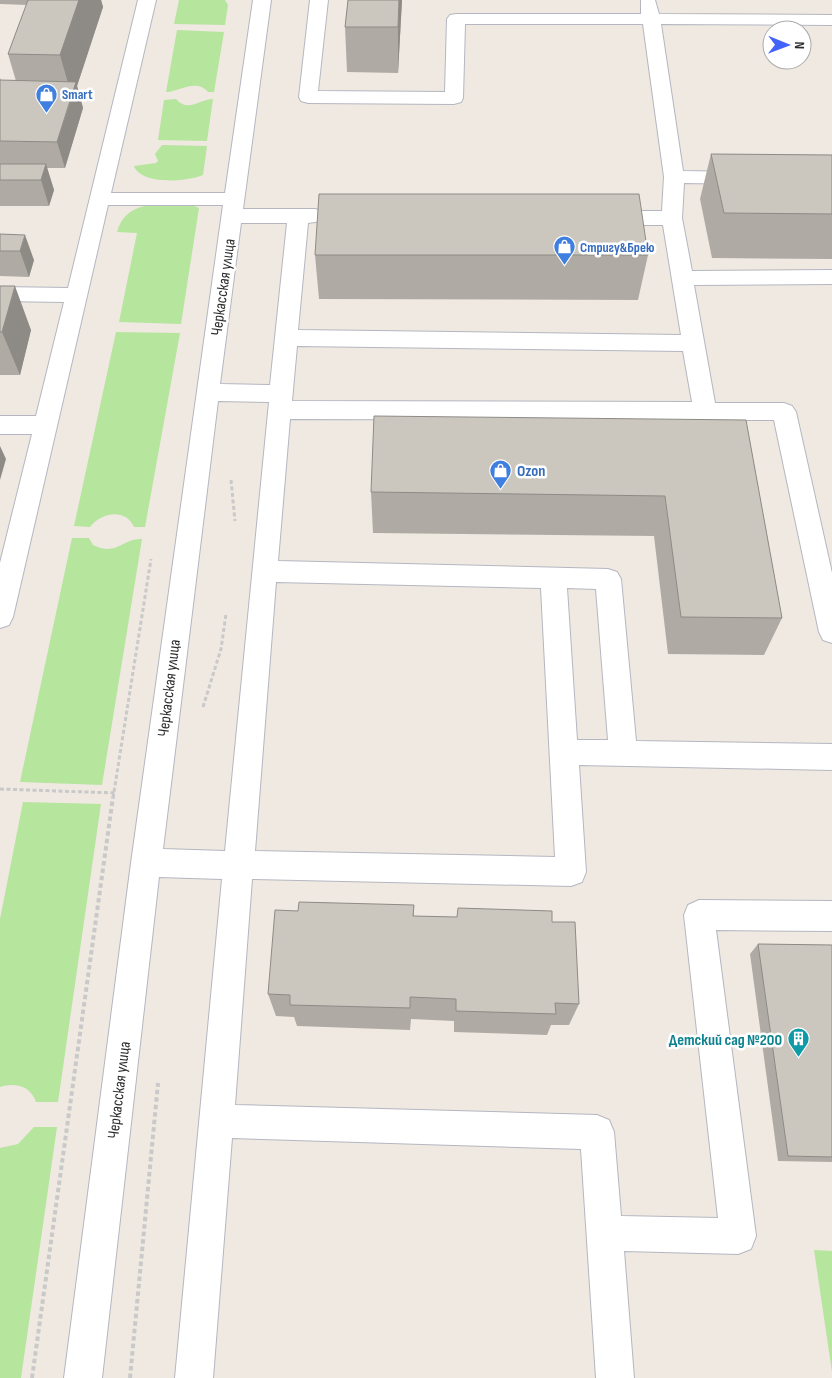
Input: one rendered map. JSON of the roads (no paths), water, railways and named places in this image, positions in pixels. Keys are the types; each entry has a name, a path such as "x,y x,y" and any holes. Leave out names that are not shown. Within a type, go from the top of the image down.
{"street":[{"path":"0,617 147,0"},
{"name":"Черкасская улица","path":"83,1378 146,863 207,392 262,0"},
{"path":"319,0 308,97 454,98 456,19 832,20"},
{"path":"648,0 674,177 672,218 704,411"},
{"path":"674,177 763,178"},
{"path":"100,199 233,208 298,216 337,216"},
{"path":"194,1378 264,571 298,216"},
{"path":"583,218 672,218"},
{"path":"682,278 832,277"},
{"path":"0,294 77,295"},
{"path":"287,338 693,343"},
{"path":"207,392 281,402 784,412 832,632"},
{"path":"0,425 46,425"},
{"path":"264,571 608,579 623,753"},
{"path":"146,863 571,872 553,578"},
{"path":"564,752 832,758"},
{"path":"604,1234 738,1236 699,915 832,916"},
{"path":"216,1121 598,1132 614,1378"}],"place":[{"name":"Smart","path":"46,113"},
{"name":"Стригу&Брею","path":"564,266"},
{"name":"Ozon","path":"501,489"},
{"name":"Детский сад №200","path":"798,1058"}]}
